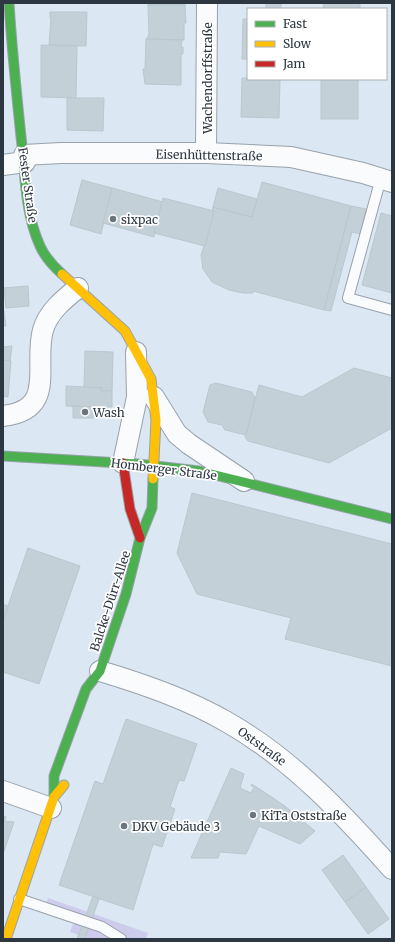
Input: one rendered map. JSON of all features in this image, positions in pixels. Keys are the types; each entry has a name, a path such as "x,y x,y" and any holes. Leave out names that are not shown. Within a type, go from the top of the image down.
{"street":[{"name":"Fester Straße","path":"9,3 13,62 24,159 32,220 40,246 53,266 125,331 151,379 156,420 155,466"},
{"name":"Wachendorffstraße","path":"206,153 207,3"},
{"name":"Eisenhüttenstraße","path":"3,165 24,159 61,152 206,153 291,157 386,180"},
{"path":"3,416 17,414 34,402 41,379 43,330 51,314 62,300 78,288"},
{"name":"Fester Straße","path":"123,463 137,397 136,352"},
{"name":"Fester Straße","path":"154,397 178,434 189,444 244,481"},
{"name":"Homberger Straße","path":"3,456 123,463 199,471 392,519"},
{"name":"Balcke-Dürr-Allee","path":"123,463 130,509 140,538"},
{"name":"Balcke-Dürr-Allee","path":"52,802 54,776 86,689 100,678 126,594 140,538 152,508 155,466"},
{"name":"Oststraße","path":"100,678 149,686 194,706 248,735 328,799 392,869"},
{"name":"Balcke-Dürr-Allee","path":"6,939 52,802 69,776"},
{"path":"3,791 52,802"}],"lane":[{"path":"386,180 348,298 392,310"},
{"path":"19,899 102,927 121,939"}],"shaded area":[{"path":"48,898 148,933 146,939 90,939 70,932 74,922 44,912"}],"building":[{"path":"148,3 185,3 185,5 148,5"},
{"path":"266,3 281,3 281,8 266,8"},
{"path":"324,3 360,3 360,8 323,8"},
{"path":"148,5 185,5 186,23 184,23 184,40 147,39 149,34"},
{"path":"50,12 87,12 86,46 49,45"},
{"path":"243,19 247,19 247,59 242,59"},
{"path":"146,39 182,40 181,47 183,47 183,54 181,54 181,85 145,84 143,69 145,69"},
{"path":"41,45 77,46 76,98 41,97"},
{"path":"242,78 247,78 247,80 280,80 279,118 241,117"},
{"path":"321,80 358,80 358,119 321,119"},
{"path":"67,98 104,98 103,131 67,130"},
{"path":"82,180 112,188 101,234 70,225"},
{"path":"262,182 351,206 324,310 253,291 253,293 243,293 229,290 212,282 203,269 201,255 205,246 213,207 252,217"},
{"path":"112,188 163,202 154,237 103,223"},
{"path":"218,188 257,199 252,217 213,207"},
{"path":"163,198 214,211 205,246 154,233"},
{"path":"351,206 366,209 360,234 352,232 331,311 324,310"},
{"path":"381,213 392,216 392,293 362,285"},
{"path":"28,286 29,306 6,308 4,288"},
{"path":"3,305 6,326 3,326"},
{"path":"12,346 10,361 3,360 3,347"},
{"path":"85,351 113,352 112,391 101,391 102,388 84,388"},
{"path":"3,360 11,361 8,397 3,396"},
{"path":"354,368 392,378 392,428 329,463 248,441 245,437 259,385 302,397"},
{"path":"216,383 252,392 255,398 246,435 225,430 222,425 208,422 203,412 210,385"},
{"path":"66,386 102,388 101,391 112,391 112,407 66,406"},
{"name":"Wash","path":"73,406 97,407 97,418 73,418"},
{"path":"192,493 392,544 392,666 285,639 291,618 197,594 177,553"},
{"path":"28,548 80,566 39,684 3,672 3,620"},
{"path":"3,604 8,606 3,620"},
{"name":"DKV Gebäude 3","path":"126,719 197,744 184,781 179,780 170,807 175,809 162,847 153,844 133,910 59,885 95,781 103,784"},
{"name":"KiTa Oststraße","path":"231,768 244,774 240,788 251,793 254,787 251,786 252,784 285,806 315,831 300,844 259,826 246,854 220,852 218,858 191,858"},
{"path":"3,816 6,817 4,821 14,822 3,854"},
{"path":"343,855 366,887 345,902 322,870"},
{"path":"366,887 389,919 368,934 345,902"},
{"path":"93,896 99,899 85,939 77,939"}],"traffic: fast":[{"path":"9,3 25,184 29,209 35,234 42,250 55,268 62,274"},
{"path":"3,456 138,464 199,471 392,519"},
{"path":"54,797 54,776 86,689 100,671 126,594 140,538 152,508 153,479"}],"traffic: slow":[{"path":"62,274 125,331 151,379 156,420 153,479"},
{"path":"6,939 54,797 64,785"}],"traffic: jam":[{"path":"123,463 130,509 140,538"}],"place":[{"name":"sixpac","path":"113,219"},
{"name":"Wash","path":"85,412"},
{"name":"KiTa Oststraße","path":"253,815"},
{"name":"DKV Gebäude 3","path":"124,826"}]}
